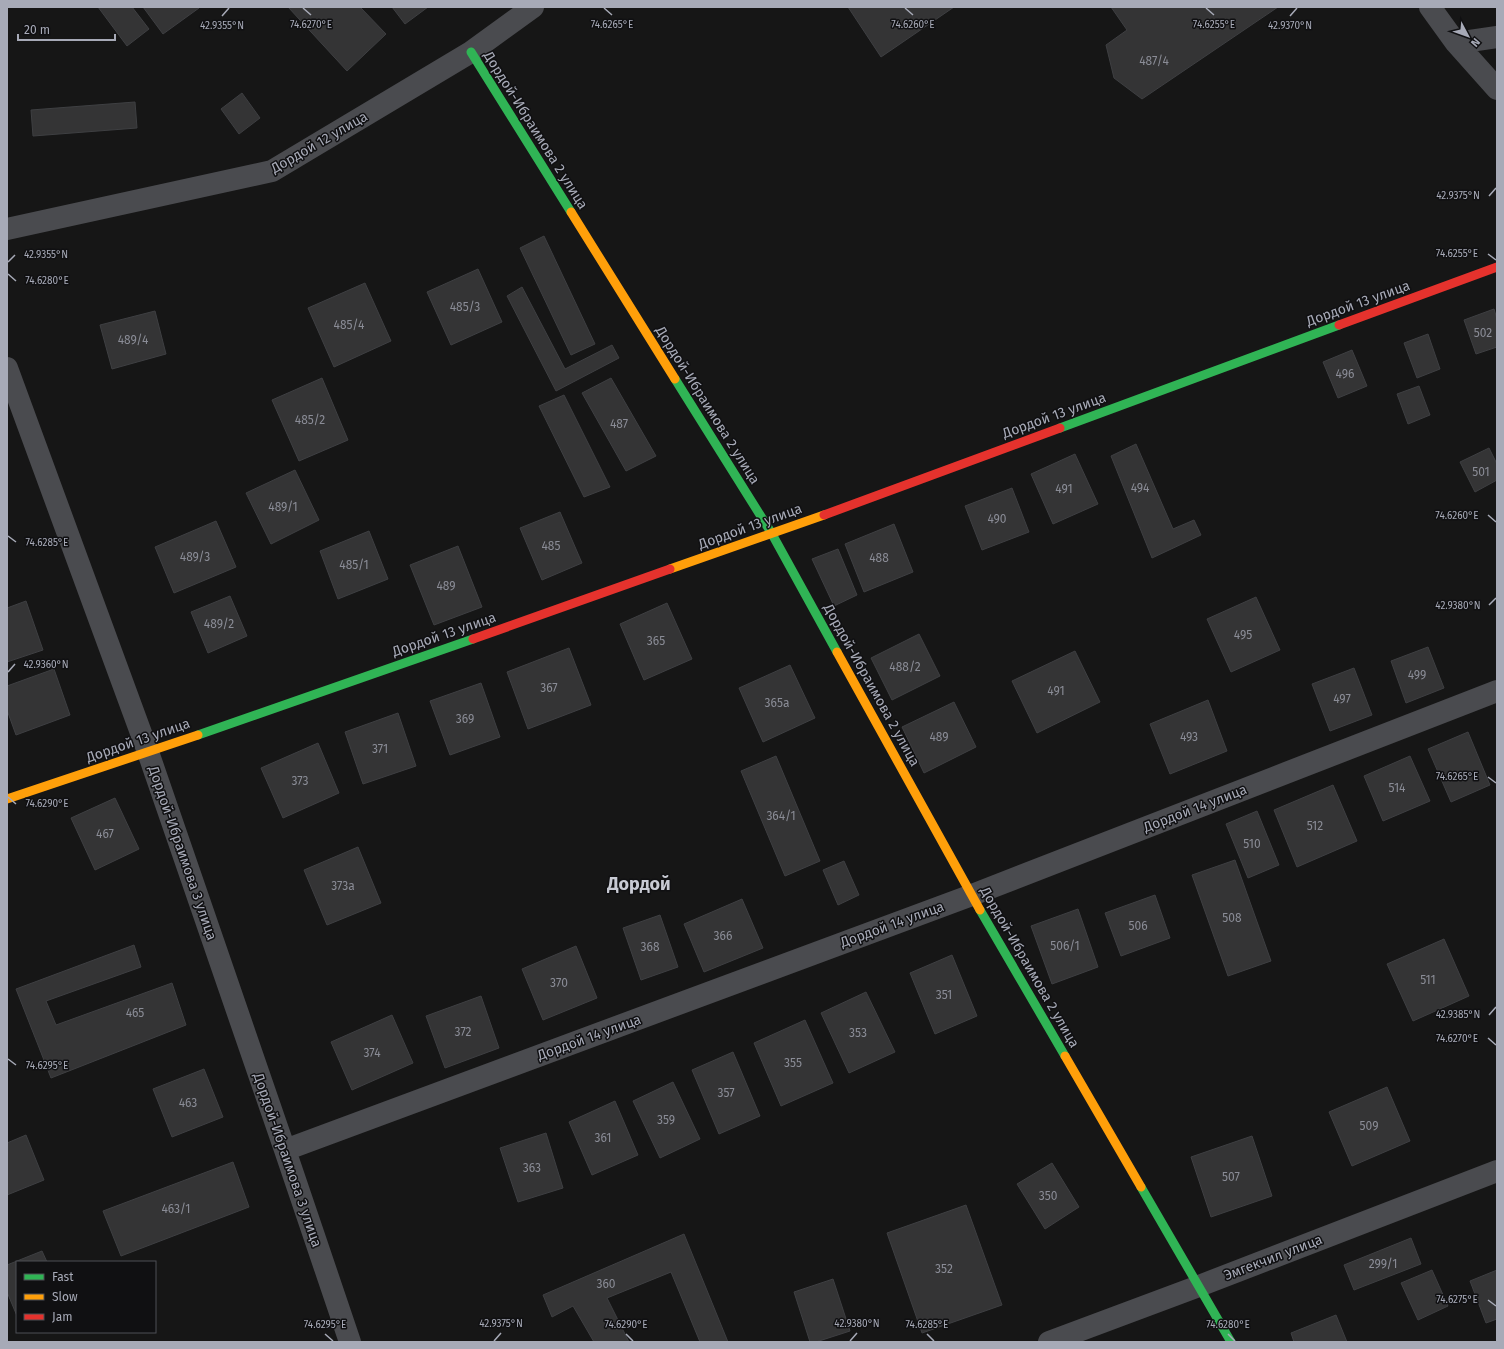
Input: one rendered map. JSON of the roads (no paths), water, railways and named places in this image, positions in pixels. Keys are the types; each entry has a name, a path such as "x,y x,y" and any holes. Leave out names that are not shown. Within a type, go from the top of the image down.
{"street":[{"name":"Дордой 12 улица","path":"7,229 272,171 471,52 533,7"},
{"path":"1430,7 1456,43 1497,89"},
{"path":"1456,43 1497,37"},
{"name":"Дордой-Ибраимова 2 улица","path":"471,52 772,534 972,895 1231,1342"},
{"name":"Дордой 13 улица","path":"7,799 148,752 772,534 1497,267"},
{"name":"Дордой-Ибраимова 3 улица","path":"7,368 148,752 350,1342"},
{"name":"Дордой 14 улица","path":"285,1150 972,895 1497,691"},
{"name":"Эмгекчил улица","path":"1049,1342 1497,1171"}],"district":[{"name":"Дордой","path":"639,884"}]}
